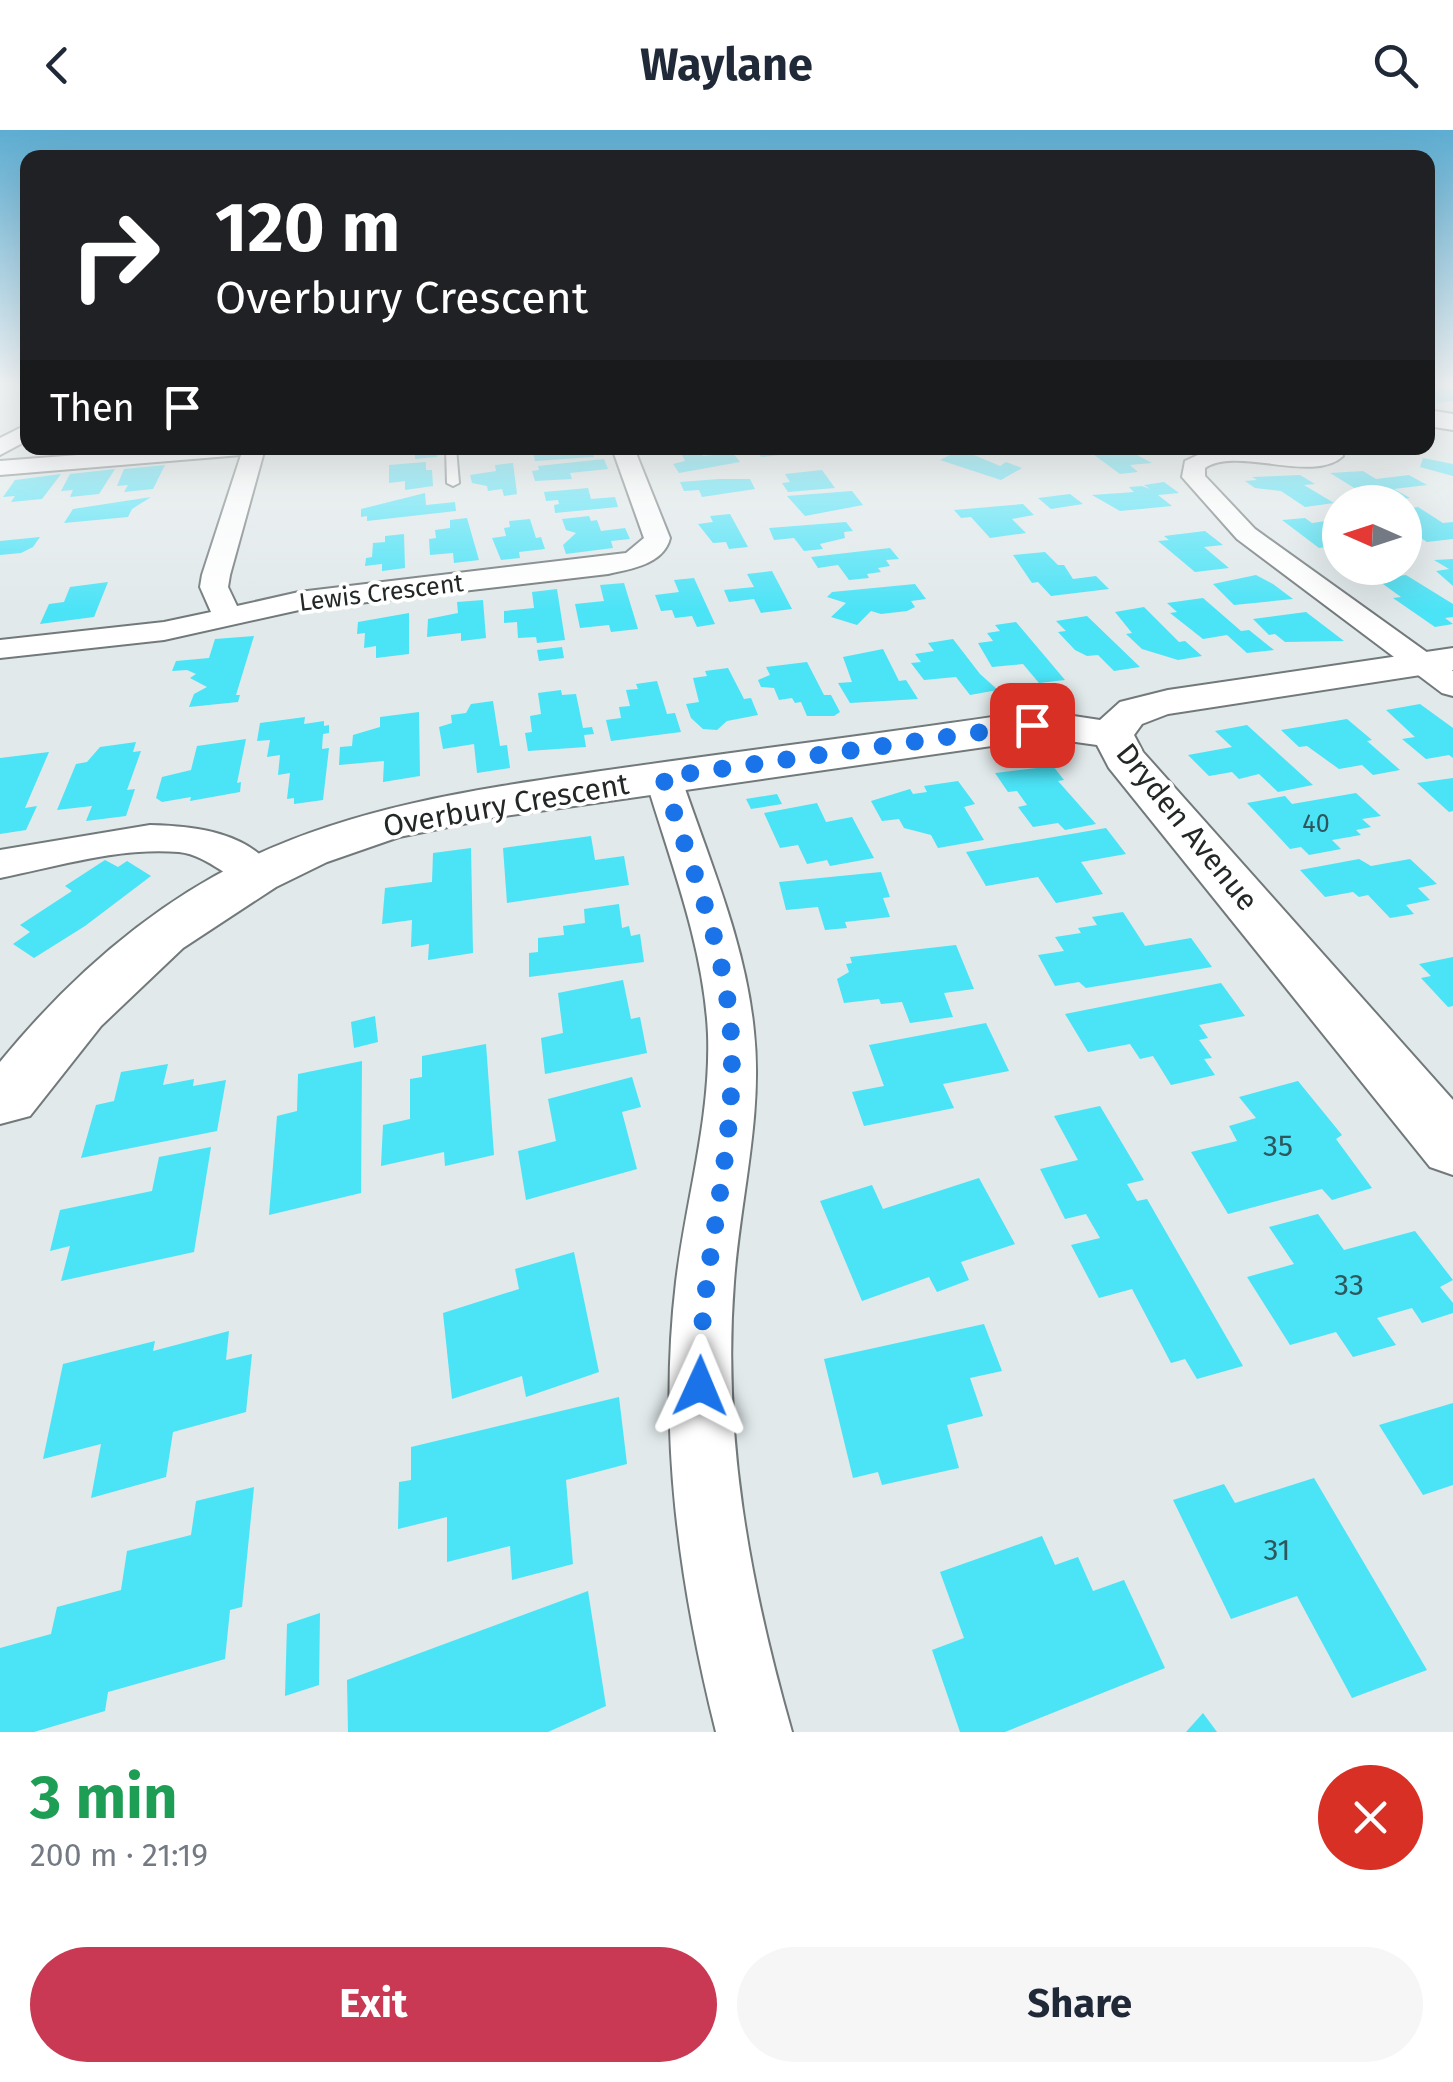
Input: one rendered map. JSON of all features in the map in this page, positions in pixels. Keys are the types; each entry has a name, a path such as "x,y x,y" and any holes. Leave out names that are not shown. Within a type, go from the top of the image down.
{"street":[{"path":"0,468 89,461"},
{"path":"227,616 214,587 250,461"},
{"name":"Lewis Crescent","path":"0,649 164,631 319,598 608,566 635,559 655,546 657,538 628,461"},
{"path":"1198,461 1192,472 1234,525 1443,669"},
{"name":"Dryden Avenue","path":"1443,669 1168,702 1126,715 1117,722 1113,735 1124,758 1453,1146"},
{"name":"Overbury Crescent","path":"3,1102 60,1029 120,968 188,916 257,874 336,840 399,822 521,798 1020,726 1113,735"},
{"path":"663,777 725,978 732,1037 730,1106 705,1278 699,1353 701,1451 715,1576 754,1732"},
{"path":"0,864 123,842 173,839 232,854 257,874"}],"lane":[{"path":"452,461 453,484"}],"building":[{"path":"605,461 608,469 570,473 572,479 535,481 532,471 539,470 538,466"},
{"path":"942,461 988,461 1000,466 1006,462 1022,468 1001,480"},
{"path":"1102,461 1152,463 1130,465 1138,472 1120,474"},
{"path":"1422,461 1453,464 1453,476 1420,467"},
{"path":"426,462 426,470 432,470 433,486 405,490 405,481 389,483 389,465"},
{"path":"740,462 679,473 673,464"},
{"path":"513,463 517,494 504,496 502,489 488,491 487,486 472,483 470,475 496,471 495,465"},
{"path":"165,465 153,489 124,492 128,485 117,486 124,469"},
{"path":"115,469 99,494 70,497 73,490 61,491 70,474"},
{"path":"822,470 835,488 788,492 782,483 790,482 785,474"},
{"path":"1363,471 1376,479 1409,475 1427,485 1349,485 1330,473"},
{"path":"61,474 42,499 11,502 15,496 3,497 15,480"},
{"path":"1300,475 1315,484 1304,485 1322,496 1322,505 1305,507 1281,491 1255,488 1245,481 1257,480 1252,477"},
{"path":"750,479 755,489 702,497 699,490 684,491 680,482"},
{"path":"1164,482 1179,493 1158,495 1172,506 1120,511 1092,495 1134,492 1129,487 1150,489 1144,485"},
{"path":"588,488 591,499 615,497 618,507 555,513 558,500 546,501 544,492"},
{"path":"852,491 863,505 805,516 787,496"},
{"path":"425,493 426,505 455,502 456,511 367,521 367,516 361,517 361,509"},
{"path":"1070,494 1083,504 1051,509 1038,498"},
{"path":"151,497 132,509 128,517 64,523 73,509"},
{"path":"1023,504 1034,515 1012,519 1026,533 990,538 971,517 961,518 954,510"},
{"path":"1422,510 1443,523 1453,522 1453,539 1427,542 1422,539"},
{"path":"730,514 748,547 729,549 726,542 713,543 698,524 713,522 710,516"},
{"path":"589,516 591,521 597,520 601,531 625,528 630,539 611,541 613,548 566,554 563,545 576,533 566,530 562,519"},
{"path":"467,518 479,560 454,563 453,553 430,555 429,539 436,538 435,530 450,528 450,520"},
{"path":"530,519 536,538 541,537 545,549 519,552 520,558 501,560 492,538 506,536 504,528 510,527 509,521"},
{"path":"1282,520 1322,522 1322,548 1319,548"},
{"path":"846,522 853,531 844,532 845,538 820,544 823,549 804,551 794,538 774,540 769,528"},
{"path":"1205,531 1223,545 1204,547 1229,568 1195,572 1158,541 1169,540 1164,536"},
{"path":"404,534 405,568 382,571 382,564 365,566 366,558 372,557 373,543 385,542 385,536"},
{"path":"40,537 33,547 21,553 0,555 0,541"},
{"path":"890,548 899,559 886,560 890,566 867,574 869,578 849,580 838,565 818,568 811,557"},
{"path":"1045,552 1058,565 1064,565 1073,579 1096,576 1109,589 1051,596 1038,582 1032,583 1013,555"},
{"path":"1453,559 1453,586 1436,571 1449,569 1434,560"},
{"path":"772,571 792,609 761,613 754,599 729,602 724,590 754,587 747,574"},
{"path":"1256,575 1293,599 1234,605 1213,584"},
{"path":"694,578 715,624 697,627 692,616 675,618 672,610 661,611 655,595 679,592 674,580"},
{"path":"108,582 94,617 40,624 49,604 64,602 70,587"},
{"path":"624,583 638,629 611,632 609,625 580,628 575,604 604,601 600,585"},
{"path":"915,584 926,599 911,601 915,607 907,611 871,611 857,625 831,617 846,603 827,597 832,592"},
{"path":"1384,585 1422,585 1453,604 1453,617 1445,618 1453,624 1435,627 1393,598 1401,597"},
{"path":"557,589 565,640 537,643 536,637 518,638 517,622 504,623 504,611 534,608 532,592"},
{"path":"1203,598 1241,631 1249,630 1274,650 1247,653 1227,635 1203,639 1170,613 1177,612 1167,603"},
{"path":"483,600 486,638 461,641 461,633 427,637 428,619 458,613 457,602"},
{"path":"1144,607 1179,642 1185,641 1202,656 1178,660 1142,649 1126,634 1132,633 1115,612"},
{"path":"1306,612 1344,641 1285,642 1275,634 1269,635 1253,619"},
{"path":"409,613 409,654 376,658 376,646 364,648 365,633 357,634 358,622"},
{"path":"1087,616 1140,667 1114,671 1098,655 1087,656 1075,650 1058,632 1066,631 1056,621"},
{"path":"1016,622 1065,680 1039,683 1023,664 992,667 978,643 993,641 987,633 1000,631 995,625"},
{"path":"254,636 236,695 240,695 238,702 189,707 194,694 207,687 190,678 196,674 172,671 176,661 209,658 215,639"},
{"path":"953,639 998,690 970,695 956,677 924,680 911,663 921,662 915,654 934,651 928,643"},
{"path":"562,647 564,658 539,661 537,650"},
{"path":"883,649 899,681 906,680 918,699 850,703 838,683 852,682 843,657"},
{"path":"807,662 824,695 831,695 840,712 834,716 807,716 801,702 795,703 792,698 779,700 774,688 761,687 758,680 770,675 766,667"},
{"path":"728,668 744,699 751,698 758,715 727,721 717,730 703,729 691,718 686,704 699,702 693,678 707,676 705,671"},
{"path":"657,681 667,714 675,713 681,732 611,741 606,720 621,718 619,707 630,706 626,690"},
{"path":"561,690 562,695 576,694 583,728 592,727 594,734 584,735 586,747 528,751 525,733 532,732 530,716 541,714 538,693"},
{"path":"493,701 500,746 507,745 510,768 477,773 474,744 443,749 439,727 452,723 451,715 466,713 471,704"},
{"path":"1420,704 1453,728 1453,758 1449,755 1426,759 1402,739 1415,737 1386,710"},
{"path":"419,712 420,776 383,782 384,761 339,765 340,747 352,746 353,735 380,727 380,717"},
{"path":"305,717 304,724 324,721 324,726 329,725 329,733 323,734 322,749 329,748 323,800 294,804 294,798 287,799 290,773 278,775 280,755 267,757 270,740 257,741 260,723"},
{"path":"1347,719 1400,770 1373,775 1362,765 1339,769 1307,746 1299,747 1281,730"},
{"path":"1247,725 1313,785 1278,792 1259,774 1239,779 1232,772 1209,776 1188,755 1232,747 1215,731"},
{"path":"246,739 237,783 241,782 240,792 190,801 191,797 162,802 156,798 162,777 191,770 197,746"},
{"path":"136,742 133,752 141,751 127,790 135,789 126,816 86,821 92,806 57,810 76,764 87,762 100,747"},
{"path":"49,752 25,808 37,806 26,830 0,834 0,758"},
{"path":"1053,766 1064,780 1058,781 1096,824 1065,830 1058,823 1033,827 1018,807 1027,805 1017,791 1008,792 995,773"},
{"path":"1453,778 1453,811 1449,812 1417,783"},
{"path":"958,781 975,804 964,807 984,840 938,848 931,835 904,828 899,819 882,821 871,801 910,789 913,794 927,792 924,786"},
{"path":"1356,793 1381,816 1362,819 1371,827 1356,830 1361,835 1332,840 1341,849 1309,855 1301,847 1290,849 1247,803 1285,796 1292,804"},
{"path":"777,794 782,804 751,809 746,799"},
{"path":"817,803 826,822 852,817 874,858 830,866 827,860 807,864 798,845 780,848 764,813"},
{"path":"1106,828 1126,854 1081,862 1103,894 1056,903 1038,877 986,886 966,852"},
{"path":"591,836 595,860 624,856 629,885 507,903 503,848"},
{"path":"471,848 473,953 428,960 429,944 411,947 412,920 382,924 385,888 432,882 433,853"},
{"path":"1359,859 1371,866 1410,859 1437,884 1418,888 1430,900 1406,905 1414,914 1390,918 1368,895 1359,897 1353,892 1325,897 1300,870"},
{"path":"105,860 118,867 127,861 151,876 85,926 34,958 13,944 30,932 20,925 72,891 65,886"},
{"path":"881,872 890,897 883,898 890,917 845,922 847,928 825,930 818,907 786,910 779,882"},
{"path":"619,904 622,928 629,926 631,936 640,934 644,962 529,977 529,953 538,952 538,938 564,935 563,926 585,923 584,909"},
{"path":"1123,912 1145,946 1191,938 1212,967 1086,988 1079,982 1055,986 1038,955 1064,951 1055,937 1081,933 1078,928 1097,925 1092,917"},
{"path":"956,945 974,989 944,993 953,1017 910,1023 902,1002 881,1004 879,999 844,1003 837,979 849,972 846,964 852,963 850,957"},
{"path":"1453,957 1453,1006 1448,1007 1421,978 1431,976 1419,964"},
{"path":"623,980 631,1019 640,1017 647,1053 545,1074 541,1038 563,1033 558,993"},
{"path":"1221,983 1245,1016 1199,1025 1208,1038 1199,1040 1212,1058 1204,1059 1215,1075 1171,1085 1153,1056 1140,1059 1130,1044 1088,1052 1065,1014"},
{"path":"375,1016 378,1042 354,1048 351,1022"},
{"path":"986,1023 1009,1071 943,1084 954,1108 864,1126 852,1092 884,1086 869,1045"},
{"path":"486,1044 494,1155 445,1166 444,1152 381,1166 383,1125 410,1119 410,1079 422,1077 422,1056"},
{"path":"362,1061 361,1193 269,1215 277,1116 297,1111 298,1074"},
{"path":"168,1064 163,1085 194,1079 193,1086 226,1080 217,1131 81,1158 96,1105 114,1101 121,1072"},
{"path":"632,1077 641,1107 622,1112 637,1169 526,1200 518,1151 556,1141 548,1099"},
{"path":"1298,1081 1342,1135 1336,1139 1372,1188 1332,1200 1322,1189 1228,1214 1191,1152 1237,1141 1229,1126 1256,1118 1239,1097"},
{"path":"1100,1106 1144,1180 1127,1184 1137,1201 1147,1199 1243,1366 1197,1379 1185,1359 1171,1363 1132,1289 1099,1298 1071,1245 1100,1238 1086,1214 1065,1219 1040,1169 1078,1160 1054,1116"},
{"path":"211,1147 194,1252 61,1281 70,1246 50,1251 60,1210 152,1191 159,1157"},
{"path":"979,1178 1015,1244 961,1262 969,1280 937,1292 929,1277 862,1301 820,1201 872,1185 883,1209"},
{"path":"1318,1214 1344,1250 1415,1231 1453,1280 1440,1287 1453,1303 1453,1313 1422,1323 1412,1308 1377,1318 1396,1345 1353,1357 1336,1332 1290,1345 1247,1277 1294,1264 1269,1227"},
{"path":"574,1252 599,1372 526,1397 522,1376 452,1399 443,1313 519,1289 515,1269"},
{"path":"984,1324 1002,1371 970,1378 983,1416 947,1425 959,1468 882,1485 878,1472 853,1478 824,1359"},
{"path":"229,1331 226,1360 252,1354 246,1412 173,1432 166,1477 91,1498 101,1444 43,1459 63,1364 155,1341 153,1351"},
{"path":"619,1397 627,1464 566,1480 573,1564 512,1580 510,1546 447,1562 447,1517 398,1529 399,1482 411,1480 411,1447"},
{"path":"1453,1403 1453,1485 1423,1495 1379,1425"},
{"path":"1314,1478 1427,1670 1352,1698 1297,1596 1231,1619 1173,1500 1224,1484 1235,1503"},
{"path":"254,1487 242,1607 230,1610 225,1659 108,1692 105,1711 34,1732 0,1732 0,1648 51,1634 57,1607 121,1590 127,1551 191,1535 196,1501"},
{"path":"1042,1536 1055,1565 1078,1557 1093,1591 1124,1580 1165,1668 1005,1732 960,1732 932,1650 964,1638 940,1572"},
{"path":"588,1591 606,1706 548,1732 348,1732 347,1680"},
{"path":"320,1613 319,1685 285,1696 287,1624"},
{"path":"1203,1713 1217,1732 1186,1732"}],"route":[{"path":"700,1386 705,1278 730,1106 732,1037 725,978 663,777 1032,725"}]}
